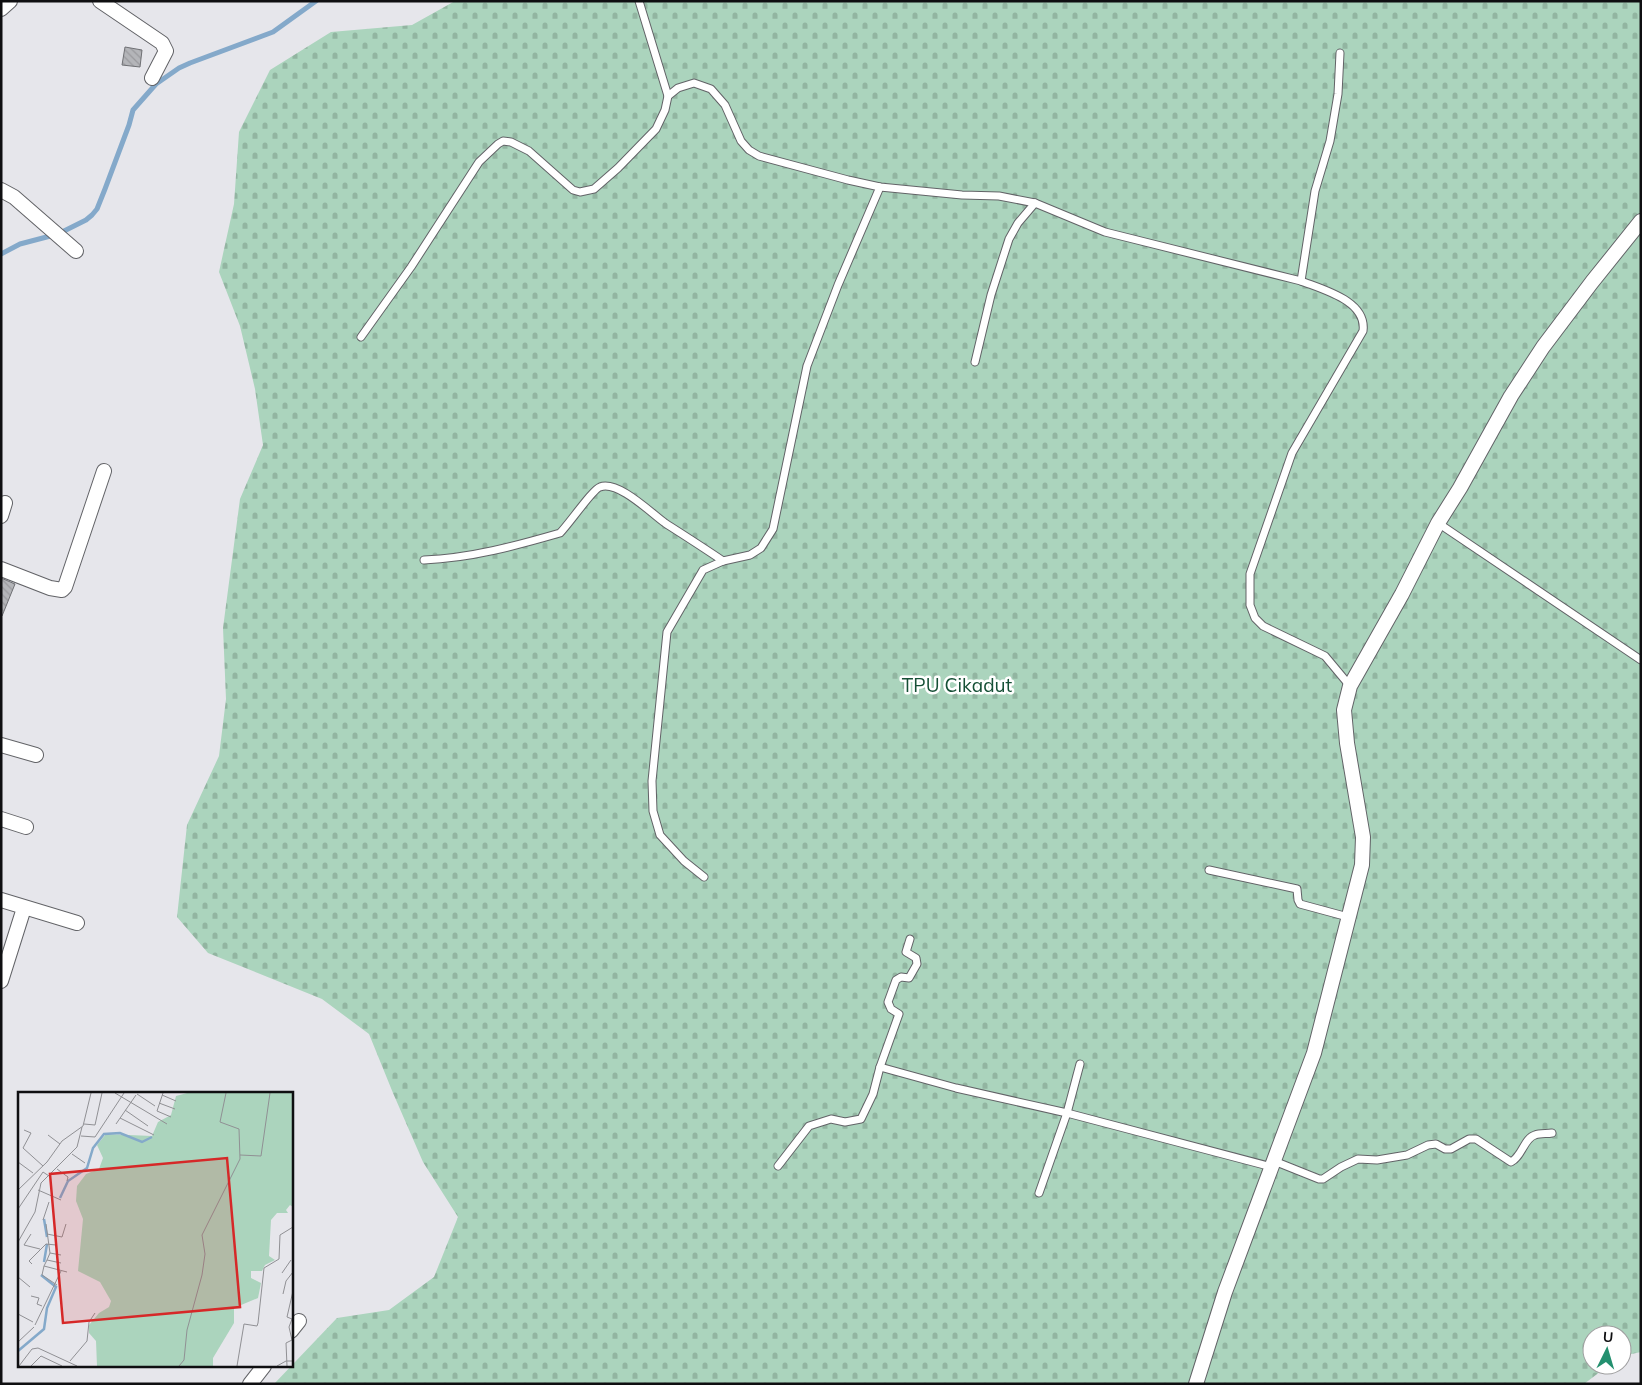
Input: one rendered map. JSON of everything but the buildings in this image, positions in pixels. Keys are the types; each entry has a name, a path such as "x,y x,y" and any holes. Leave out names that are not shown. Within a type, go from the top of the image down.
{"street":[{"path":"1,8 10,1"},
{"path":"100,1 162,43 166,52 152,78"},
{"path":"1,190 14,197 76,251"},
{"path":"1196,1384 1225,1292 1314,1053 1362,865 1363,837 1347,743 1344,710 1350,686 1402,594 1438,523 1460,488 1511,396 1543,347 1641,221"},
{"path":"1,569 50,588 62,590 65,587 104,471"},
{"path":"1,745 36,755"},
{"path":"1,819 26,827"},
{"path":"1,900 77,923"},
{"path":"1,980 24,908"},
{"path":"250,1384 262,1368"}],"lane":[{"path":"361,337 411,267 479,162 498,144 503,141 511,142 529,151 573,190 580,192 594,189 618,168 656,129 665,110 668,96 639,1"},
{"path":"1301,281 1315,191 1330,141 1338,94 1340,53"},
{"path":"668,96 678,88 694,83 711,89 725,105 741,141 749,150 759,156 880,187 962,195 999,196 1035,204 1106,232 1301,281 1345,300 1358,310 1365,322 1364,331 1292,453 1250,574 1250,605 1255,618 1264,626 1325,656 1350,686"},
{"path":"704,877 684,861 660,835 653,811 652,781 667,632 703,570 723,561 750,555 762,548 773,529 807,366 838,285 880,187"},
{"path":"975,362 991,295 1009,238 1018,223 1035,204"},
{"path":"424,560 453,559 560,533 569,524 593,491 601,486 611,486 639,501 663,521 723,561"},
{"path":"1438,523 1641,660"},
{"path":"1209,870 1297,889 1300,904 1348,917"},
{"path":"778,1166 809,1126 831,1119 845,1122 861,1118 873,1094 898,1014 889,1006 896,980 901,977 909,978 917,964 916,958 906,952 910,939"},
{"path":"1039,1193 1067,1113 1080,1064"},
{"path":"880,1067 956,1088 1067,1113 1273,1164 1319,1180 1358,1159 1377,1160 1407,1155 1428,1145 1436,1144 1451,1150 1469,1139 1476,1139 1511,1162 1517,1160 1530,1138 1534,1135 1552,1133"}],"green space":[{"name":"TPU Cikadut","path":"455,1 1641,1 1641,1352 1632,1354 1632,1325 1582,1325 1582,1375 1596,1375 1584,1384 274,1384 289,1368 292,1368 292,1365 337,1318 389,1310 434,1277 458,1217 423,1162 369,1034 322,999 208,953 177,917 187,825 219,756 226,699 223,628 240,499 263,445 255,389 240,326 219,272 234,204 239,132 270,70 331,32 412,25"}],"waterway":[{"path":"1,254 20,244 58,234 92,215 97,209 105,189 133,110 156,84 179,68 190,63 273,32 316,1"}]}
